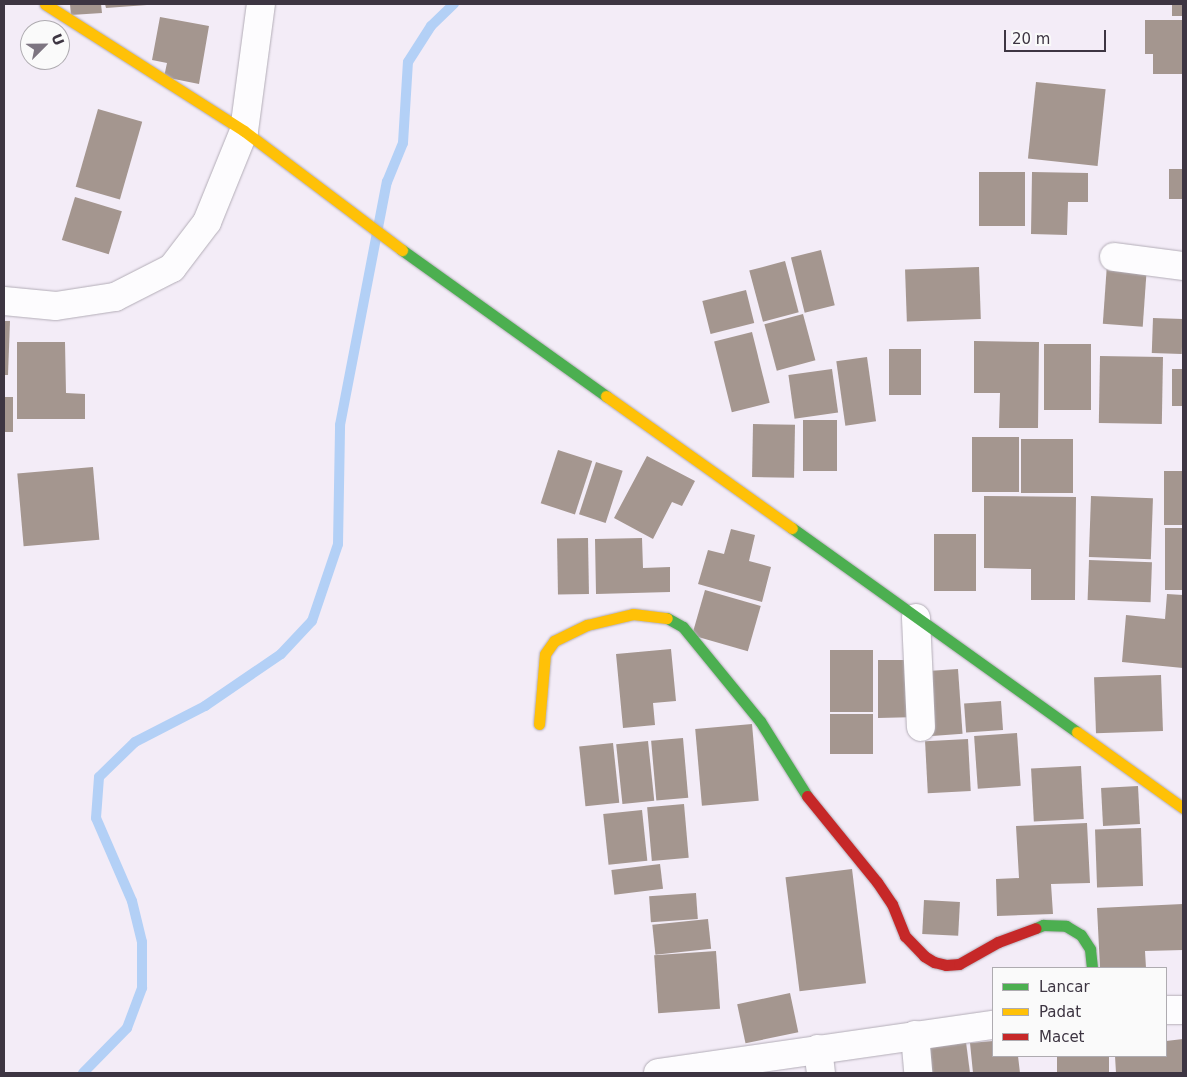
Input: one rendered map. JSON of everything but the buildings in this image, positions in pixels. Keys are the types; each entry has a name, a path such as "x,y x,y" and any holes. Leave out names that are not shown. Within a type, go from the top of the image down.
{"street":[{"path":"45,4 244,131 377,232 1183,808"},
{"path":"4,300 56,306 115,297 172,268 207,222 244,131 261,4"},
{"path":"1114,257 1183,266"},
{"path":"539,724 545,654 554,641 567,632 587,625 633,614 667,618 683,627 760,721 800,787 877,882 892,904 905,936 924,956 934,962 946,965 959,964 998,942 1043,925 1066,926 1081,935 1090,949 1092,967"},
{"path":"916,618 922,727"},
{"path":"1167,1010 1183,1010"},
{"path":"658,1073 820,1061 915,1035 992,1024"},
{"path":"915,1035 918,1073"}],"waterway":[{"path":"83,1073 127,1028 142,988 142,942 132,901 96,818 99,777 135,742 205,706 281,654 312,621 338,544 340,425 387,182 403,143 408,62 431,26 454,4"}],"traffic: fast":[{"path":"402,250 606,396"},
{"path":"792,528 1077,732"},
{"path":"667,618 683,627 760,721 807,796"},
{"path":"1036,928 1043,925 1066,926 1081,935 1090,949 1092,967"}],"traffic: slow":[{"path":"45,4 244,131 402,250"},
{"path":"606,396 792,528"},
{"path":"539,724 545,654 554,641 587,625 633,614 667,618"},
{"path":"1077,732 1183,808"}],"traffic: jam":[{"path":"807,796 877,882 892,904 905,936 924,956 934,962 946,965 959,964 998,942 1036,928"}]}
